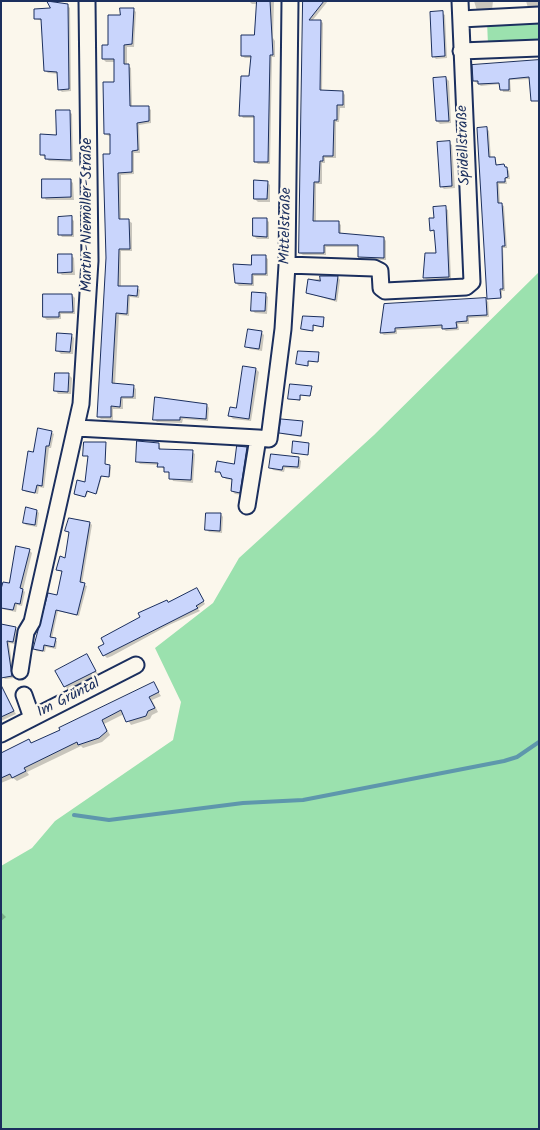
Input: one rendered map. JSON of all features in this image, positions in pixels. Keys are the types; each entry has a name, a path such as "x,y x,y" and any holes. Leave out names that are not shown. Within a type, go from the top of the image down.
{"street":[{"name":"Martin-Niemöller-Straße","path":"20,671 26,632 32,622 81,404 90,261 87,1"},
{"name":"Mittelstraße","path":"258,438 269,439 283,329 286,265 290,1"},
{"name":"Spidellstraße","path":"286,265 374,268 380,272 381,288 385,291 466,287 472,282 460,1"},
{"path":"461,19 539,15"},
{"path":"461,51 539,48"},
{"path":"77,428 258,438 247,506"},
{"name":"Im Grüntal","path":"1,734 136,665"},
{"path":"24,695 32,718"}],"green space":[{"path":"539,17 539,43 488,45 487,21"},
{"path":"539,272 539,1129 1,1129 1,866 32,848 55,821 173,740 181,702 155,648 213,603 239,558 374,435"}],"building":[{"path":"47,1 68,4 69,89 58,90 57,72 44,71 41,19 34,19 34,9 50,8"},
{"path":"257,1 270,1 273,55 270,55 268,162 254,162 254,116 239,116 241,76 249,76 251,56 241,56 241,35 254,35"},
{"path":"303,1 324,1 309,20 321,20 320,90 343,91 343,105 337,105 337,120 334,120 333,156 323,156 323,161 320,161 319,182 314,182 313,221 339,221 339,233 384,237 384,258 358,257 358,245 324,245 324,253 299,253"},
{"path":"120,8 134,8 132,44 124,45 124,64 129,64 130,106 149,106 149,121 137,123 138,150 132,151 132,172 118,173 119,219 129,219 130,249 119,249 118,286 138,286 137,296 128,295 127,314 116,313 112,383 134,385 133,397 121,397 120,407 111,406 111,417 97,417 106,258 103,154 110,154 110,134 104,134 103,82 114,82 114,59 102,59 102,45 108,45 108,15 120,15"},
{"path":"443,11 445,56 432,57 430,12"},
{"path":"539,60 539,101 531,101 529,77 509,79 509,90 500,90 499,83 478,84 478,81 473,81 472,65"},
{"path":"446,77 449,121 436,121 433,78"},
{"path":"56,110 70,110 71,160 45,159 45,155 40,155 40,134 56,135"},
{"path":"487,127 489,157 495,157 496,165 504,164 507,167 508,177 505,178 505,182 497,182 498,203 502,203 505,246 502,246 503,289 500,289 501,298 487,299 477,128"},
{"path":"450,141 452,186 440,187 437,142"},
{"path":"42,179 71,179 71,197 42,198"},
{"path":"254,180 268,181 267,199 254,199"},
{"path":"446,206 449,277 423,278 425,253 436,253 434,230 430,231 429,218 434,218 433,207"},
{"path":"72,216 72,235 58,235 58,217"},
{"path":"253,218 267,218 267,237 253,236"},
{"path":"58,254 72,254 72,272 58,273"},
{"path":"252,255 266,255 266,274 252,274 252,284 235,283 233,264 251,265"},
{"path":"320,276 338,276 335,300 306,293 308,279 320,281"},
{"path":"252,292 266,293 265,311 251,311"},
{"path":"43,294 72,294 73,312 59,312 59,317 43,317"},
{"path":"486,298 487,315 467,316 467,321 456,322 457,328 442,329 442,325 395,328 395,332 380,333 384,304"},
{"path":"303,316 324,317 323,327 313,325 313,331 301,329"},
{"path":"248,329 262,331 259,349 245,347"},
{"path":"57,333 72,334 70,352 56,351"},
{"path":"298,351 319,352 318,362 308,361 308,366 296,364"},
{"path":"243,366 256,368 249,419 228,416 230,407 236,408"},
{"path":"55,373 69,373 68,392 54,391"},
{"path":"290,384 312,386 310,396 300,395 300,400 288,399"},
{"path":"155,397 207,404 206,419 180,417 180,420 153,420"},
{"path":"281,419 303,421 301,436 279,433"},
{"path":"38,428 52,431 49,446 46,446 42,486 37,485 35,493 22,490 28,451 33,452"},
{"path":"137,441 159,443 159,449 193,450 191,480 169,479 169,472 164,472 164,467 157,467 158,463 136,462"},
{"path":"293,441 309,443 308,455 292,453"},
{"path":"84,442 106,442 105,464 110,465 109,477 101,476 96,494 87,491 85,497 74,494 77,480 85,482 88,456 83,456"},
{"path":"237,446 247,447 240,493 231,491 232,479 222,477 220,472 215,472 217,461 234,464"},
{"path":"271,454 299,457 298,467 283,466 282,470 269,468"},
{"path":"26,507 37,510 35,525 23,523"},
{"path":"206,513 221,513 220,531 205,530"},
{"path":"69,518 90,522 80,582 85,583 77,615 56,610 50,637 56,638 54,647 44,645 43,651 33,649 48,593 57,595 62,571 56,570 60,556 65,558 69,532 65,531"},
{"path":"16,546 30,549 20,588 23,589 20,604 15,603 13,610 1,608 1,589 3,582 9,583"},
{"path":"197,588 204,601 196,606 198,608 103,656 98,647 104,644 101,638 140,617 138,613 167,600 168,602"},
{"path":"1,624 16,627 13,642 7,641 12,676 1,678"},
{"path":"87,654 96,671 64,687 55,671"},
{"path":"154,682 159,692 149,697 155,708 148,711 146,716 126,722 121,710 102,720 107,731 99,738 78,745 77,742 24,768 26,771 12,778 10,774 1,778 1,753 29,739 31,743 60,730 59,728"},
{"path":"1,685 14,711 1,717"}],"waterway":[{"path":"74,815 109,820 243,803 303,800 504,761 517,757 539,742"}]}
